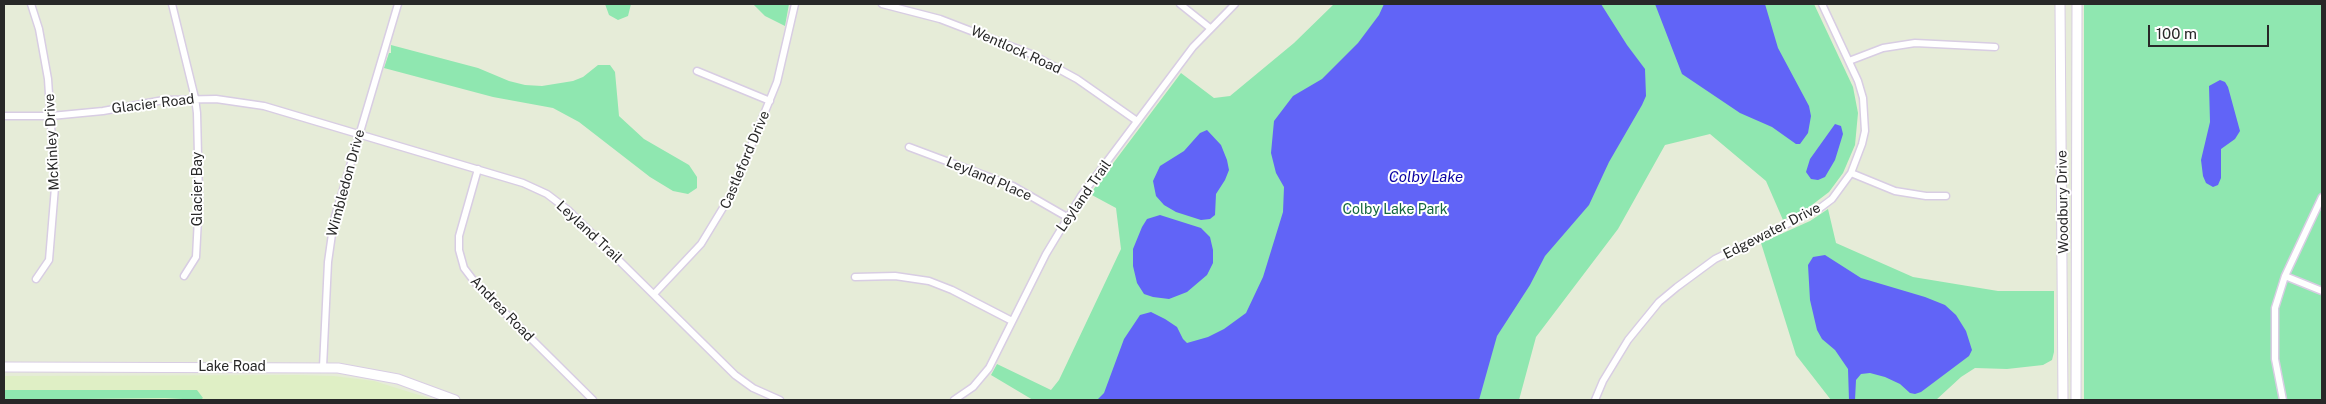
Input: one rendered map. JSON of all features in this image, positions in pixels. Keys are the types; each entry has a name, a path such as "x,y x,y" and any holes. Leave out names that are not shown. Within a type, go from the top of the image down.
{"main road":[{"name":"Woodbury Drive","path":"2060,4 2063,400"},
{"name":"Woodbury Drive","path":"2076,400 2077,4"},
{"name":"Lake Road","path":"4,367 323,367 354,370 398,379 454,400"}],"street":[{"name":"McKinley Drive","path":"31,4 45,56 55,187 49,260 36,279"},
{"name":"Glacier Bay","path":"172,4 195,98 199,199 196,257 184,276"},
{"name":"Wimbledon Drive","path":"323,367 330,244 338,204 398,4"},
{"name":"Castleford Drive","path":"654,294 694,252 718,220 732,193 770,101 784,57 795,4"},
{"name":"Wentlock Road","path":"882,4 940,19 1024,50 1077,78 1137,121"},
{"path":"1180,4 1210,28"},
{"name":"Leyland Trail","path":"954,400 970,390 984,375 1067,217 1137,121 1210,28 1235,4"},
{"name":"Edgewater Drive","path":"1595,400 1603,381 1628,340 1659,302 1715,260 1820,208 1832,199 1851,173 1862,144 1865,116 1858,81 1822,4"},
{"path":"1849,61 1883,48 1915,43 1995,47"},
{"path":"697,71 770,101"},
{"name":"Glacier Road","path":"4,116 51,116 164,100 216,98 264,106 358,134"},
{"name":"Leyland Trail","path":"358,134 528,185 555,200 572,213 735,374 753,388 780,400"},
{"name":"Leyland Place","path":"909,146 1013,186 1067,217"},
{"name":"Andrea Road","path":"478,170 459,232 459,250 463,265 477,285 592,400"},
{"path":"1851,173 1895,191 1926,196 1946,196"},
{"path":"2283,400 2275,359 2275,308 2285,276 2322,197"},
{"path":"855,277 895,276 934,283 1012,321"},
{"path":"2285,276 2322,291"}],"shaded area":[{"path":"4,376 334,376 374,381 435,400 4,400"}],"green space":[{"path":"605,4 631,4 628,16 618,20 609,15"},
{"path":"753,4 789,4 785,26 765,16"},
{"name":"Colby Lake Park","path":"1334,4 1814,4 1853,87 1858,113 1855,145 1843,173 1829,192 1808,208 1783,220 1766,181 1710,134 1665,145 1618,229 1536,337 1519,400 1033,400 991,375 997,364 1051,390 1059,380 1121,249 1116,208 1090,194 1181,73 1214,98 1230,96 1294,43"},
{"path":"2084,4 2322,4 2322,400 2084,400"},
{"path":"391,45 478,68 509,81 525,85 542,86 573,81 583,77 598,65 610,65 615,72 619,116 644,139 689,165 697,177 697,188 688,194 673,191 650,177 579,122 553,108 493,97 384,68 389,53 391,53"},
{"path":"1828,209 1836,243 1913,277 1998,291 2054,291 2054,352 2052,360 2043,365 2007,369 1975,368 1961,377 1936,400 1831,400 1796,355 1761,243 1810,221"},
{"path":"4,390 197,390 203,398 200,400 165,398 4,400"}],"water":[{"name":"Colby Lake","path":"1384,4 1601,4 1645,69 1646,96 1642,105 1609,162 1589,205 1545,256 1530,285 1497,336 1479,400 1097,400 1104,393 1124,339 1140,315 1151,312 1165,319 1177,327 1187,343 1208,337 1224,329 1246,313 1263,277 1283,212 1284,187 1276,173 1271,153 1274,121 1293,96 1322,79 1358,43 1379,15"},
{"path":"1655,4 1765,4 1778,48 1809,106 1811,116 1808,133 1800,144 1796,144 1772,127 1740,113 1682,74"},
{"path":"2220,80 2225,82 2228,87 2240,131 2235,139 2221,149 2221,178 2218,185 2213,187 2206,183 2201,160 2210,122 2209,86"},
{"path":"1835,124 1841,126 1843,134 1835,160 1825,177 1818,180 1811,179 1806,172 1810,159"},
{"path":"1207,130 1221,145 1229,170 1216,194 1215,215 1210,219 1201,220 1176,212 1164,205 1156,196 1153,181 1160,166 1184,151 1200,133"},
{"path":"1160,215 1201,228 1210,237 1213,250 1213,263 1207,275 1187,292 1169,299 1144,294 1137,283 1133,266 1133,249 1142,227 1147,219"},
{"path":"1825,255 1861,278 1945,305 1956,315 1966,331 1972,350 1969,356 1921,392 1915,394 1910,393 1900,384 1885,377 1870,373 1861,374 1856,380 1855,400 1849,400 1848,369 1835,350 1822,339 1817,330 1810,300 1808,265 1813,257"}]}
